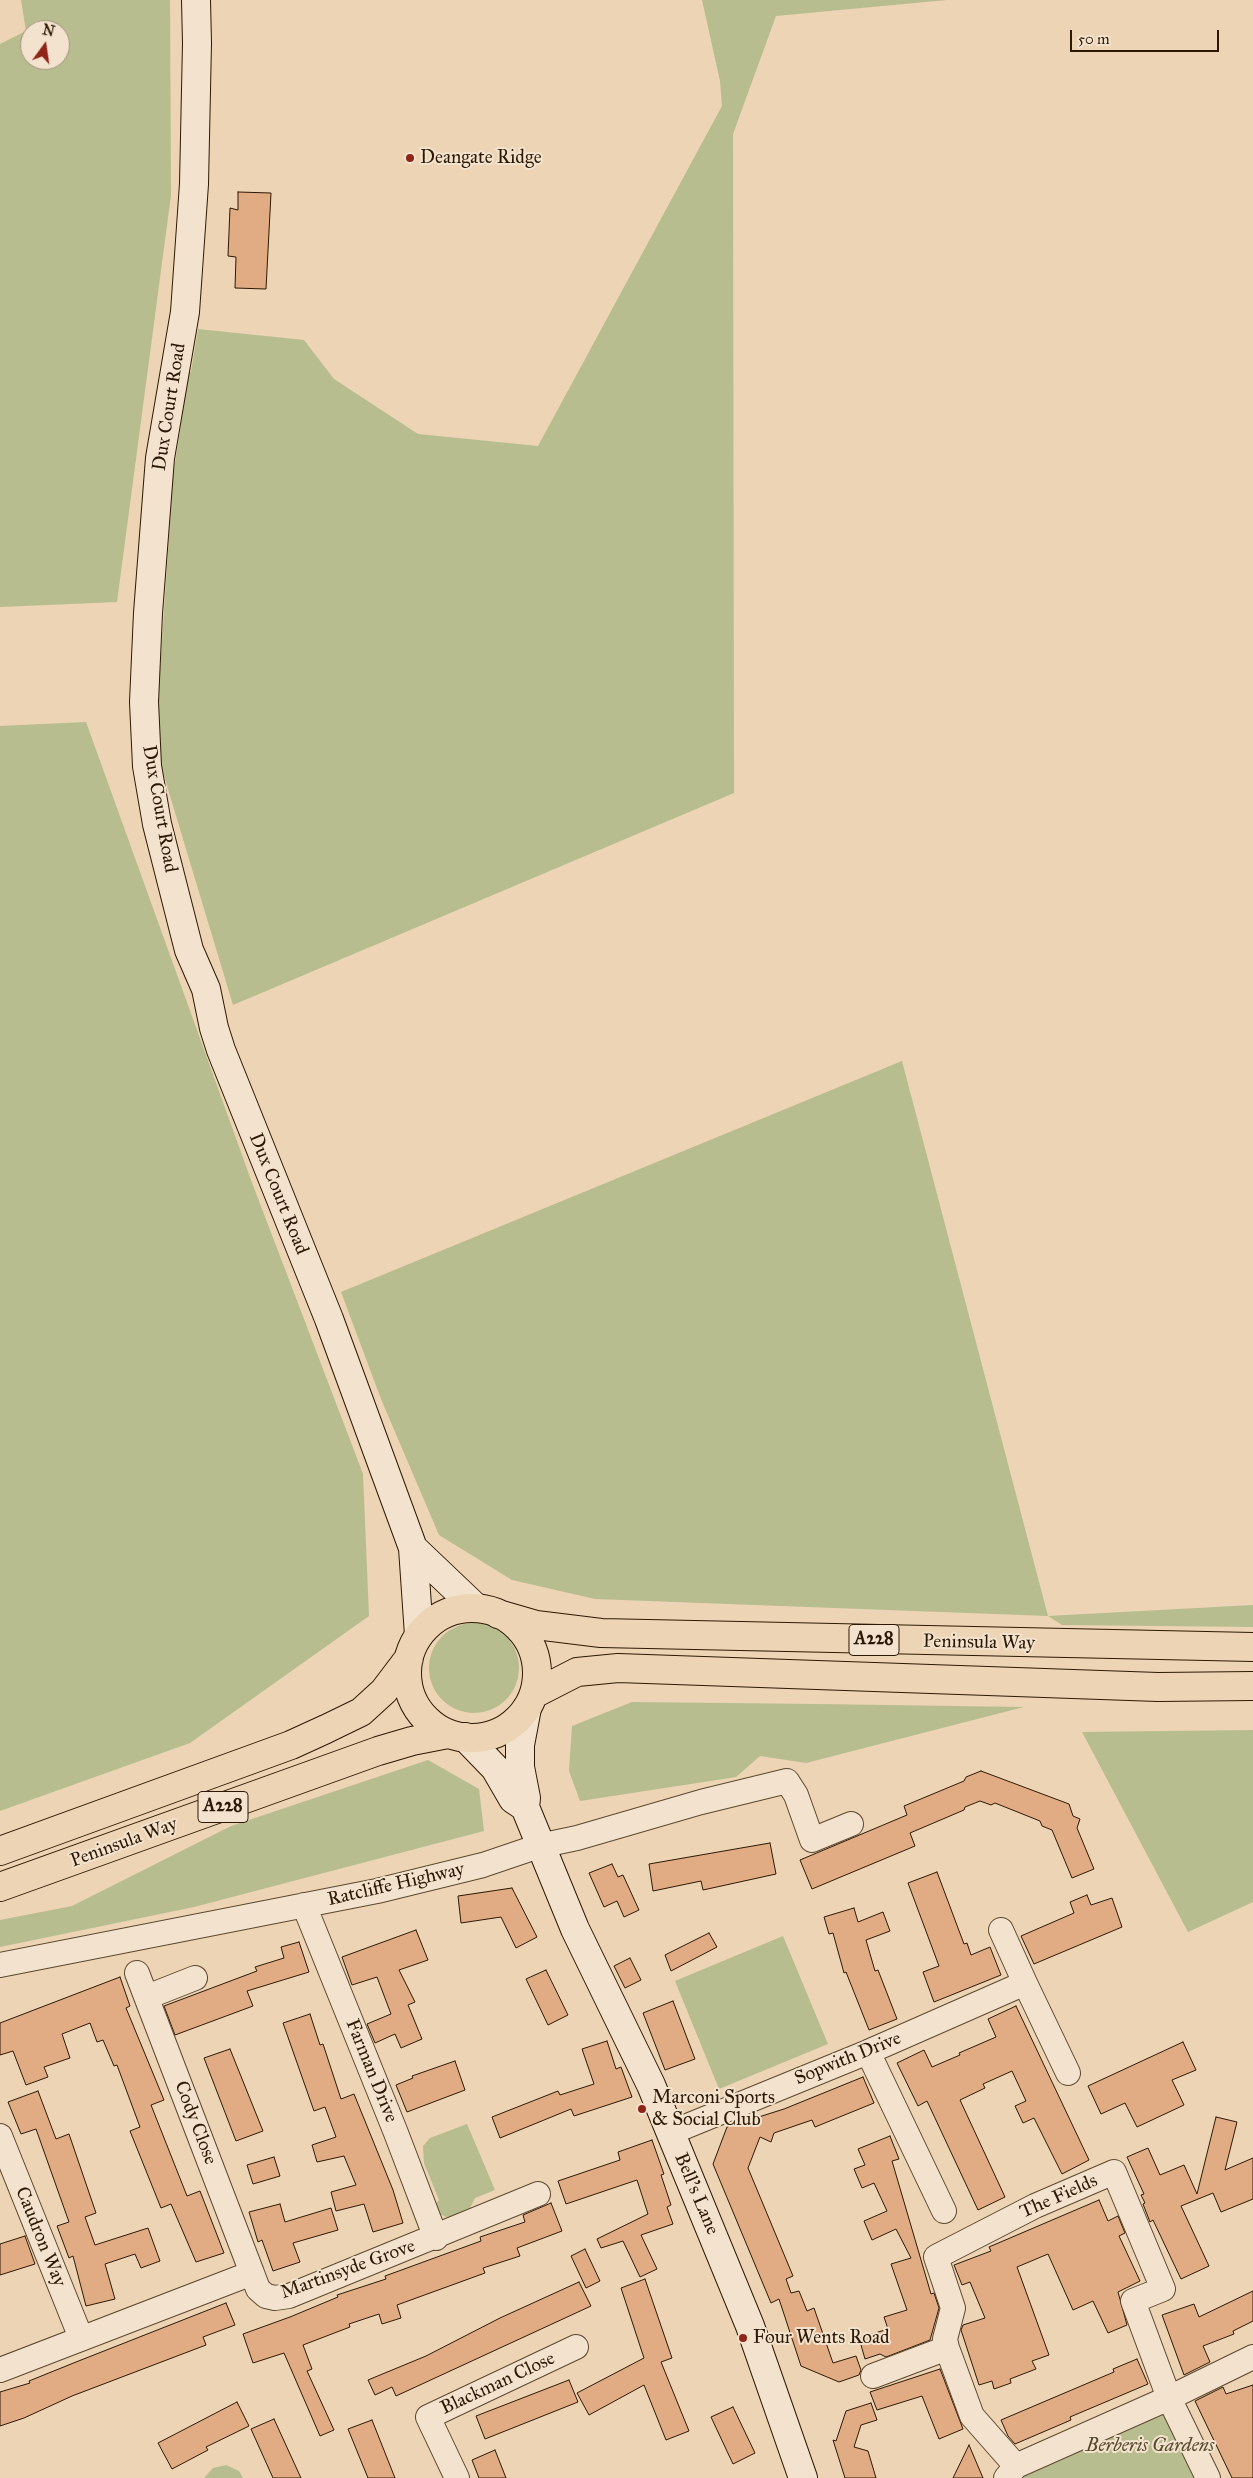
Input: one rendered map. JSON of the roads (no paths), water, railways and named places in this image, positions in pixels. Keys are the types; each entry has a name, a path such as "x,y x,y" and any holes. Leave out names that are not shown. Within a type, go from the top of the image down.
{"main road":[{"path":"456,1610 486,1610 525,1634 534,1651 538,1671 532,1701 514,1723 496,1733 482,1737 456,1736 421,1712 411,1694 408,1679 414,1647 438,1617 456,1610"},
{"name":"Peninsula Way","path":"486,1610 536,1625 601,1633 1253,1647"},
{"name":"Peninsula Way","path":"0,1851 292,1745 361,1712 384,1691 414,1647"},
{"name":"Peninsula Way","path":"532,1701 577,1672 618,1668 1158,1687 1253,1686"},
{"name":"Peninsula Way","path":"0,1887 378,1751 412,1741 456,1736"}],"street":[{"name":"Dux Court Road","path":"196,0 197,43 193,194 185,312 160,458 144,692 147,766 157,824 189,950 206,989 214,1028 221,1050 329,1319 413,1548 414,1647"},
{"name":"Dux Court Road","path":"413,1548 486,1610"},
{"name":"Bell's Lane","path":"532,1701 520,1745 520,1767 526,1798 525,1807 539,1846 575,1929 650,2085 750,2326 803,2478"},
{"name":"Bell's Lane","path":"456,1736 495,1768 513,1799 525,1807"},
{"name":"Ratcliffe Highway","path":"0,1964 304,1905 446,1874 539,1846 577,1838 701,1802 787,1782 796,1795 812,1840 851,1824"},
{"name":"Farman Drive","path":"304,1905 396,2133 436,2238"},
{"path":"1001,1930 1068,2073"},
{"name":"Cody Close","path":"136,1973 147,1997 252,2273"},
{"path":"147,1997 195,1978"},
{"name":"Sopwith Drive","path":"670,2133 868,2052 1025,1983"},
{"path":"868,2052 944,2211"},
{"name":"Caudron Way","path":"0,2136 81,2338"},
{"name":"The Fields","path":"1011,2472 972,2418 947,2348 945,2339 953,2308 936,2257 1035,2206 1114,2172 1163,2289 1133,2301 1169,2398"},
{"name":"Martinsyde Grove","path":"0,2370 252,2273 258,2289 266,2296 282,2297 436,2238 538,2194"},
{"name":"Blackman Close","path":"457,2478 428,2417 576,2347"},
{"path":"872,2376 947,2348"},
{"path":"1011,2472 1253,2357"},
{"path":"1169,2398 1208,2478"}],"place":[{"name":"Deangate Ridge","path":"410,158"},
{"name":"Marconi Sports & Social Club","path":"642,2109"},
{"name":"Four Wents Road","path":"743,2338"}],"park label":[{"name":"Berberis Gardens","path":"1150,2446"}]}
